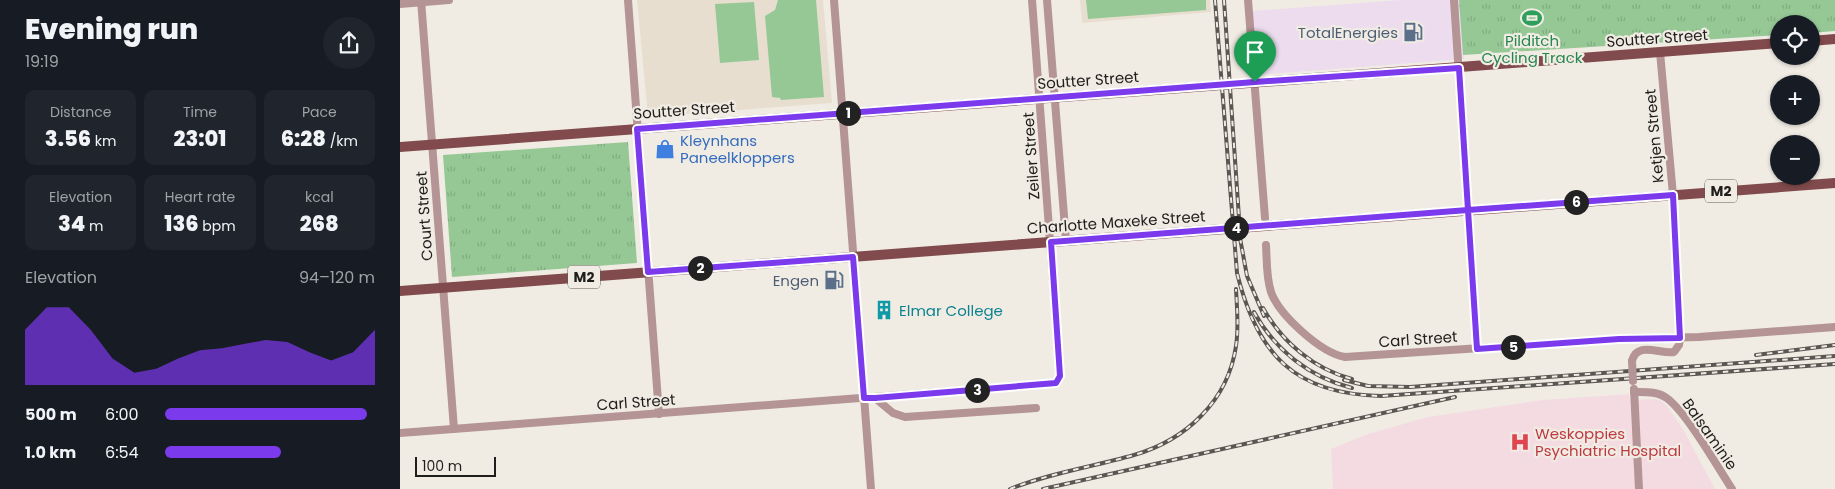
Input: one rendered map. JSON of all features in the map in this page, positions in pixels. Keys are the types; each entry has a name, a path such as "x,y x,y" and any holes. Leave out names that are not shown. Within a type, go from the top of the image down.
{"main road":[{"path":"1820,40 1835,39"},
{"name":"Soutter Street","path":"400,147 1770,44"},
{"name":"Charlotte Maxeke Street","path":"400,291 1835,182"}],"street":[{"path":"400,4 449,0"},
{"path":"628,0 659,414"},
{"path":"834,0 871,489"},
{"name":"Zeiler Street","path":"1032,0 1060,370"},
{"name":"Zeiler Street","path":"1047,0 1066,240"},
{"path":"1248,0 1265,218"},
{"path":"1454,0 1477,349"},
{"name":"Court Street","path":"421,1 454,429"},
{"name":"Ketjen Street","path":"1660,52 1673,195 1680,338"},
{"name":"Carl Street","path":"1266,245 1271,293 1288,317 1308,335 1332,354 1345,357 1619,339 1680,338 1835,327"},
{"path":"1638,489 1632,361 1635,353 1641,350 1674,352 1679,345 1680,338"},
{"name":"Carl Street","path":"400,433 1054,384 1060,377 1060,370"},
{"name":"Balsaminie","path":"1634,392 1649,392 1668,399 1688,423 1732,489"},
{"path":"875,398 892,413 904,417 1036,408"}],"shaded area":[{"path":"637,0 823,0 832,103 648,117"},
{"path":"1080,0 1210,0 1211,12 1082,23"},
{"path":"1400,0 1459,0 1464,59 1257,75 1252,11"},
{"name":"Weskoppies Psychiatric Hospital","path":"1629,394 1630,400 1660,400 1667,406 1683,429 1715,489 1333,489 1331,449 1368,434 1428,417 1543,400"}],"green space":[{"path":"778,0 816,0 824,97 781,100 780,98 772,97 765,16 775,10"},
{"path":"1086,0 1206,0 1206,10 1088,19"},
{"path":"1459,0 1835,0 1835,31 1820,32 1820,15 1770,15 1770,36 1463,55"},
{"path":"754,2 759,60 720,63 715,4"},
{"path":"628,142 637,263 452,277 443,155"}],"railway":[{"path":"1215,0 1237,273 1245,301 1268,347 1284,364 1302,378 1325,387 1351,393 1381,396 1835,364"},
{"path":"1224,0 1239,218"},
{"path":"1240,238 1247,276 1264,316"},
{"path":"1010,489 1056,474 1134,455 1153,448 1171,439 1201,416 1214,401 1224,384 1231,366 1236,346 1238,318 1236,289"},
{"path":"1263,308 1289,343 1300,352 1325,368 1352,379"},
{"path":"1254,312 1272,338 1295,360 1322,377 1352,388"},
{"path":"1756,355 1835,345"},
{"path":"1344,380 1368,386 1410,387 1835,356"},
{"path":"1043,489 1455,397"}],"place":[{"name":"Pilditch Cycling Track","path":"1532,18"},
{"name":"TotalEnergies","path":"1413,32"},
{"name":"Kleynhans Paneelkloppers","path":"665,149"},
{"name":"Engen","path":"834,280"},
{"name":"Elmar College","path":"884,310"},
{"name":"Weskoppies Psychiatric Hospital","path":"1520,442"}],"route":[{"path":"1255,82 637,129 648,272 853,257 864,398 875,398 1056,383 1060,376 1051,242 1468,210 1477,349 1619,339 1680,338 1673,195 1468,210 1459,68 1255,82"}]}
